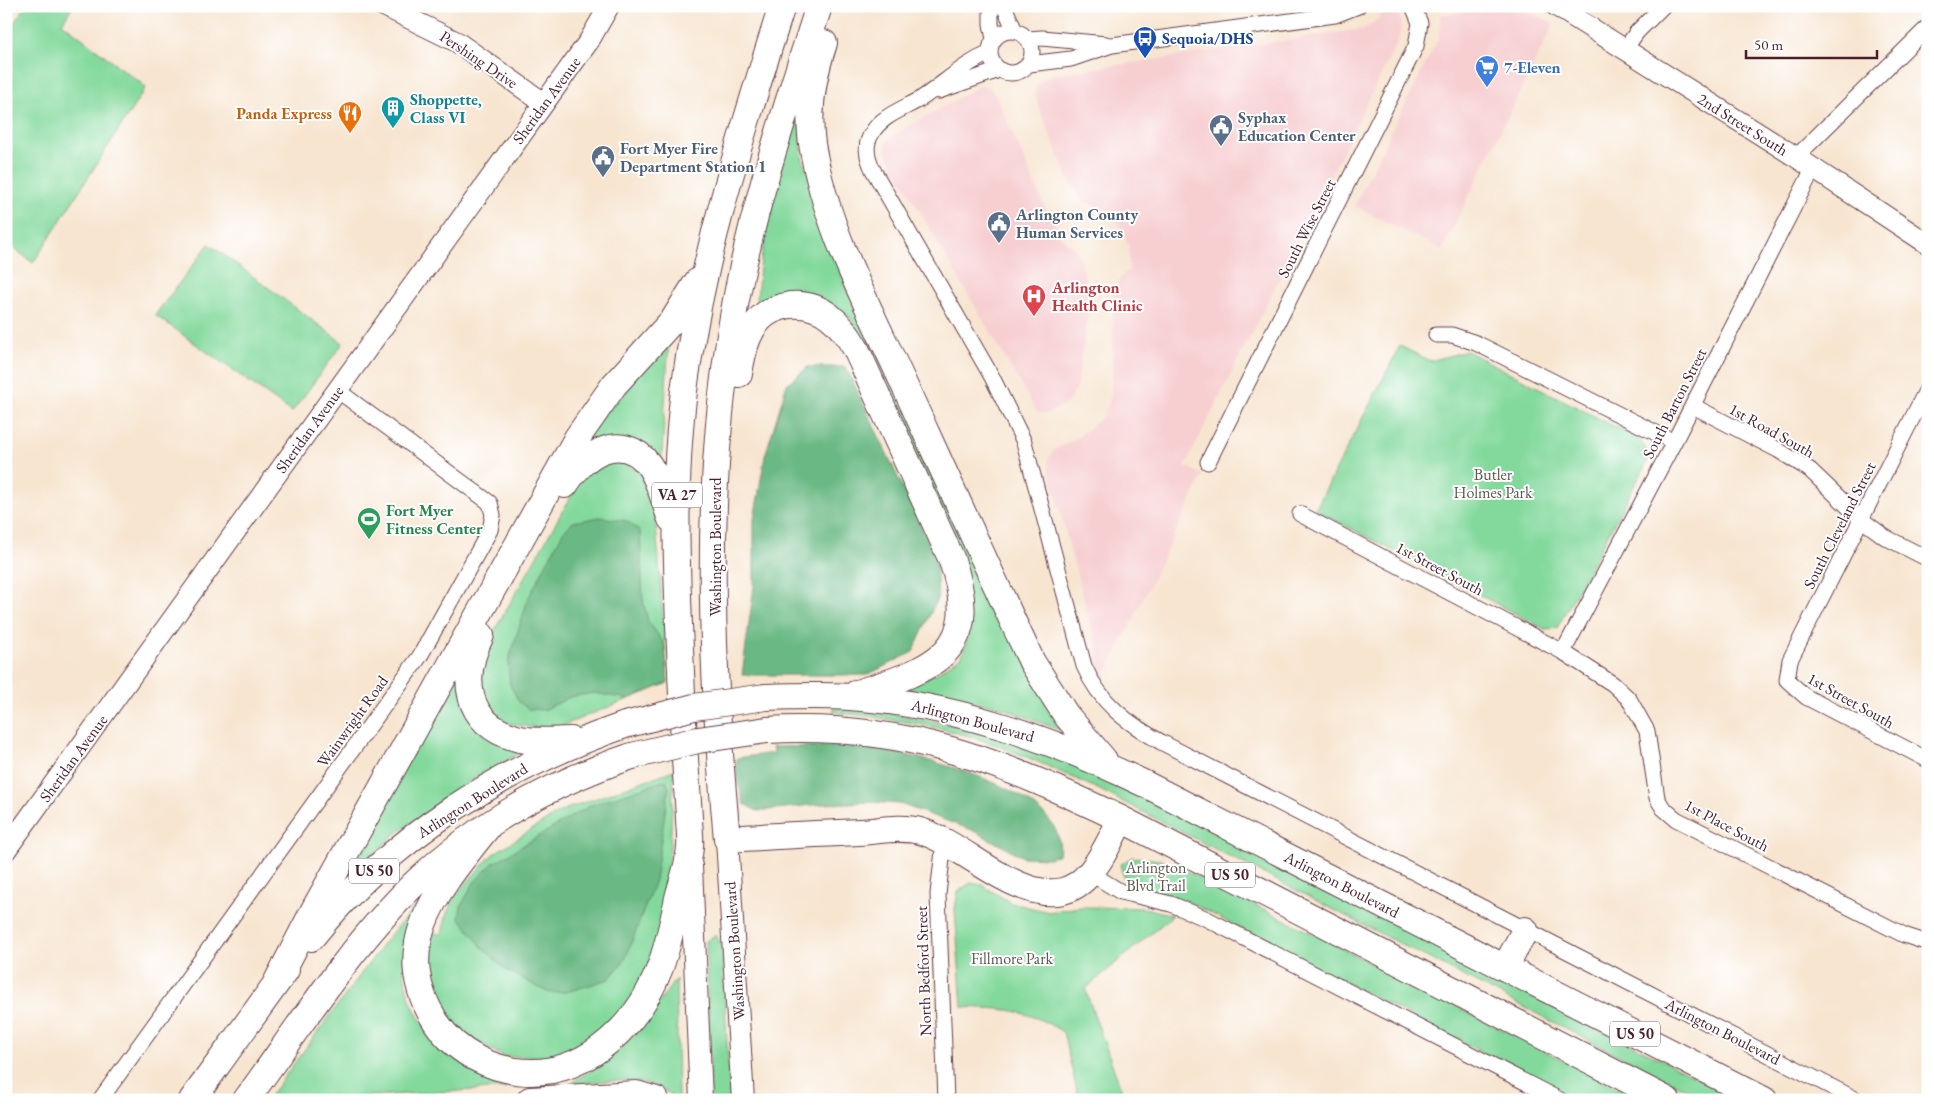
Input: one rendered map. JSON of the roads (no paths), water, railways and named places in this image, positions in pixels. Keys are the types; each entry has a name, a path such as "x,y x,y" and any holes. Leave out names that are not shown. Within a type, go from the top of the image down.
{"highway":[{"name":"VA 27","path":"690,847 683,724 677,537 678,455 684,394 706,269 737,150 782,6"},
{"name":"Washington Boulevard","path":"727,838 721,777 712,565 715,476 724,378 740,279 770,163 819,6"},
{"path":"833,6 820,55 810,115 814,154 830,216 869,308 1032,662 1070,721 1092,748 1112,768"},
{"path":"275,985 316,906 577,438 614,385 674,319 706,269"},
{"path":"715,476 733,414 744,351 755,326 767,313 783,306 805,305 824,311 845,331 862,361 945,542 957,573 961,600 956,635 952,644 939,659 910,676 848,696"},
{"path":"579,741 519,739 495,729 485,722 472,700 469,687 471,662 480,637 570,477 585,459 594,453 613,448 624,449 640,456 648,464 657,482 677,537"},
{"name":"Arlington Boulevard","path":"192,1100 275,985 337,908 412,838 491,784 579,741 625,725 694,707 766,697 848,696 900,702 988,721 1058,744 1112,768 1764,1100"},
{"name":"Arlington Boulevard","path":"246,1100 334,980 393,906 438,863 490,824 519,806 578,776 632,756 698,740 767,730 830,729 860,731 948,748 986,759 1038,779 1121,819 1667,1100"},
{"path":"727,838 900,830 919,831 944,842 1010,881 1050,893 1070,889 1078,885 1090,873 1121,819"},
{"path":"490,824 433,900 419,934 416,972 430,1012 449,1038 474,1058 504,1069 518,1071 547,1071 577,1063 602,1047 628,1021 650,990 665,954 690,847"},
{"path":"1505,968 1525,930"},
{"path":"530,1100 636,1094 656,1100"}],"main road":[{"name":"Washington Boulevard","path":"727,838 743,1100"},
{"path":"690,847 700,1100"}],"street":[{"name":"Pershing Drive","path":"384,6 457,42 544,103"},
{"name":"Sheridan Avenue","path":"6,850 589,41 609,6"},
{"path":"991,6 991,60 999,70"},
{"path":"1004,6 1021,35 1033,48 1030,64"},
{"name":"South Wise Street","path":"1208,462 1416,46 1420,23 1413,6"},
{"name":"2nd Street South","path":"1556,6 1796,157 1928,244"},
{"path":"1625,49 1637,32 1663,6"},
{"path":"923,97 999,70 1014,74 1021,72 1030,64 1071,60 1112,45 1353,9"},
{"path":"1796,157 1928,27"},
{"path":"923,97 992,46 1003,32 1112,45"},
{"name":"Arlington Boulevard","path":"923,97 892,115 875,128 867,147 870,163 984,361 1017,426 1030,466 1084,666 1093,685 1113,710 1141,731 1858,1100"},
{"name":"South Barton Street","path":"1563,652 1674,442 1813,169"},
{"path":"1436,335 1452,335 1476,343 1674,442"},
{"name":"South Cleveland Street","path":"1787,680 1790,660 1928,387"},
{"name":"Wainwright Road","path":"100,1100 420,656 490,530 494,515 490,503 337,390"},
{"name":"1st Road South","path":"1692,406 1778,450 1810,470 1862,520 1885,537 1928,559"},
{"name":"1st Street South","path":"1300,514 1563,652"},
{"name":"1st Place South","path":"1563,652 1614,684 1629,699 1647,732 1657,798 1663,808 1676,820 1904,935 1928,943"},
{"name":"1st Street South","path":"1787,680 1806,697 1928,760"},
{"name":"North Bedford Street","path":"944,842 938,894 946,1100"},
{"path":"1090,873 1120,892 1171,904 1207,919 1560,1100"}],"place":[{"name":"Sequoia/DHS","path":"1145,59"},
{"name":"7-Eleven","path":"1487,88"},
{"name":"Shoppette, Class VI","path":"393,129"},
{"name":"Panda Express","path":"350,134"},
{"name":"Syphax Education Center","path":"1221,147"},
{"name":"Fort Myer Fire Department Station 1","path":"603,178"},
{"name":"Arlington County Human Services","path":"999,244"},
{"name":"Arlington Health Clinic","path":"1034,317"},
{"name":"Fort Myer Fitness Center","path":"369,540"}],"park label":[{"name":"Butler Holmes Park","path":"1493,483"},
{"name":"Arlington Blvd Trail","path":"1156,876"},
{"name":"Fillmore Park","path":"1012,958"}]}
